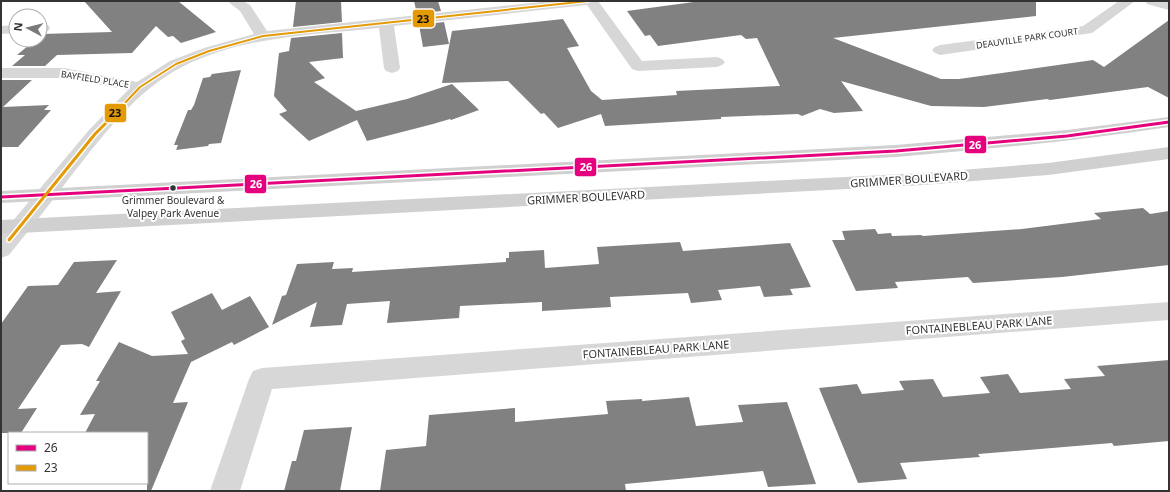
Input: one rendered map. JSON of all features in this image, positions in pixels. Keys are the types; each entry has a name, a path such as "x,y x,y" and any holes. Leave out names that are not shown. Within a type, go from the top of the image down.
{"main road":[{"path":"1,197 896,151 1016,142 1126,129 1169,122"},
{"name":"GRIMMER BOULEVARD","path":"11,227 923,179 1048,169 1169,152"}],"street":[{"path":"234,1 245,8 263,36"},
{"path":"1,250 11,227 46,194 95,134 140,87 176,64 208,51 263,36 386,23 481,6 589,1 638,66 717,62"},
{"name":"DEAUVILLE PARK COURT","path":"940,50 1087,30 1128,1"},
{"path":"1152,1 1169,6"},
{"path":"386,23 392,68"},
{"name":"BAYFIELD PLACE","path":"1,73 64,73 140,87"},
{"name":"FONTAINEBLEAU PARK LANE","path":"225,491 262,379 1169,311"}],"building":[{"path":"84,1 178,1 216,32 181,43 173,36 168,37 156,26 132,53 57,55 45,66 12,66 25,55 17,55 25,48 48,48 48,34 112,32"},
{"path":"296,1 341,1 342,22 293,27"},
{"path":"414,1 438,1 441,11 417,14"},
{"path":"701,1 1036,1 1036,16 833,38 941,79 959,79 1093,60 1104,67 1169,20 1169,98 1148,87 984,107 931,106 841,81 863,111 834,113 820,109 802,116 798,114 721,117 721,119 605,126 601,114 558,128 544,113 541,114 508,81 442,83 452,31 563,19 579,46 567,48 591,91 602,100 677,95 676,91 780,86 757,38 746,39 741,35 658,46 650,35 645,36 627,11"},
{"path":"444,22 449,44 423,47 419,25"},
{"path":"342,33 343,58 309,62 325,78 314,82 356,111 407,99 452,84 479,110 451,120 450,119 367,141 357,120 309,141 279,114 287,111 274,96 279,53 289,51 291,38"},
{"path":"241,70 221,143 176,150 178,145 174,145 188,110 191,110 194,105 203,78 210,77 212,74"},
{"path":"1,80 32,80 3,107 49,105 44,110 51,110 18,147 1,147"},
{"path":"1143,208 1150,214 1169,211 1169,265 1062,277 973,283 968,277 895,282 898,288 856,291 832,240 845,240 842,231 875,229 878,234 891,233 892,236 923,236 1022,229 1101,219 1094,213"},
{"path":"680,242 683,251 790,243 811,287 790,289 793,295 764,297 760,286 718,290 722,300 691,303 688,293 610,297 611,307 542,311 542,302 460,306 459,318 387,323 390,301 347,304 342,325 310,327 317,302 272,325 282,296 286,295 297,264 334,262 332,269 353,268 352,272 506,262 506,258 509,258 509,252 544,250 545,268 599,264 597,247"},
{"path":"117,260 96,293 121,291 89,347 82,344 61,345 18,409 37,408 22,432 8,432 2,433 1,435 1,324 28,286 58,285 74,262"},
{"path":"212,293 222,310 250,296 269,327 234,345 232,342 191,362 173,403 188,402 151,491 147,491 148,432 86,432 95,414 80,415 100,381 96,381 119,342 152,356 188,354 181,341 185,339 171,312"},
{"path":"1169,360 1169,441 1114,446 1112,443 978,454 980,457 900,463 907,479 858,483 819,388 857,384 862,394 904,390 899,381 933,379 943,397 990,393 980,377 1008,374 1020,393 1071,389 1064,379 1105,376 1097,366"},
{"path":"689,397 696,426 743,422 738,405 787,402 816,484 768,487 763,471 625,484 626,491 380,491 386,450 426,446 429,415 515,408 515,422 608,414 606,401 642,399 642,401"},
{"path":"352,427 340,491 284,491 292,461 296,461 304,430"}],"transit line":[{"name":"23","path":"9,240 95,134 140,87 176,64 209,51 263,36 588,1"},
{"name":"26","path":"1,197 896,151 1067,136 1169,122"}],"place":[{"name":"Grimmer Boulevard & Valpey Park Avenue","path":"173,188"}]}
